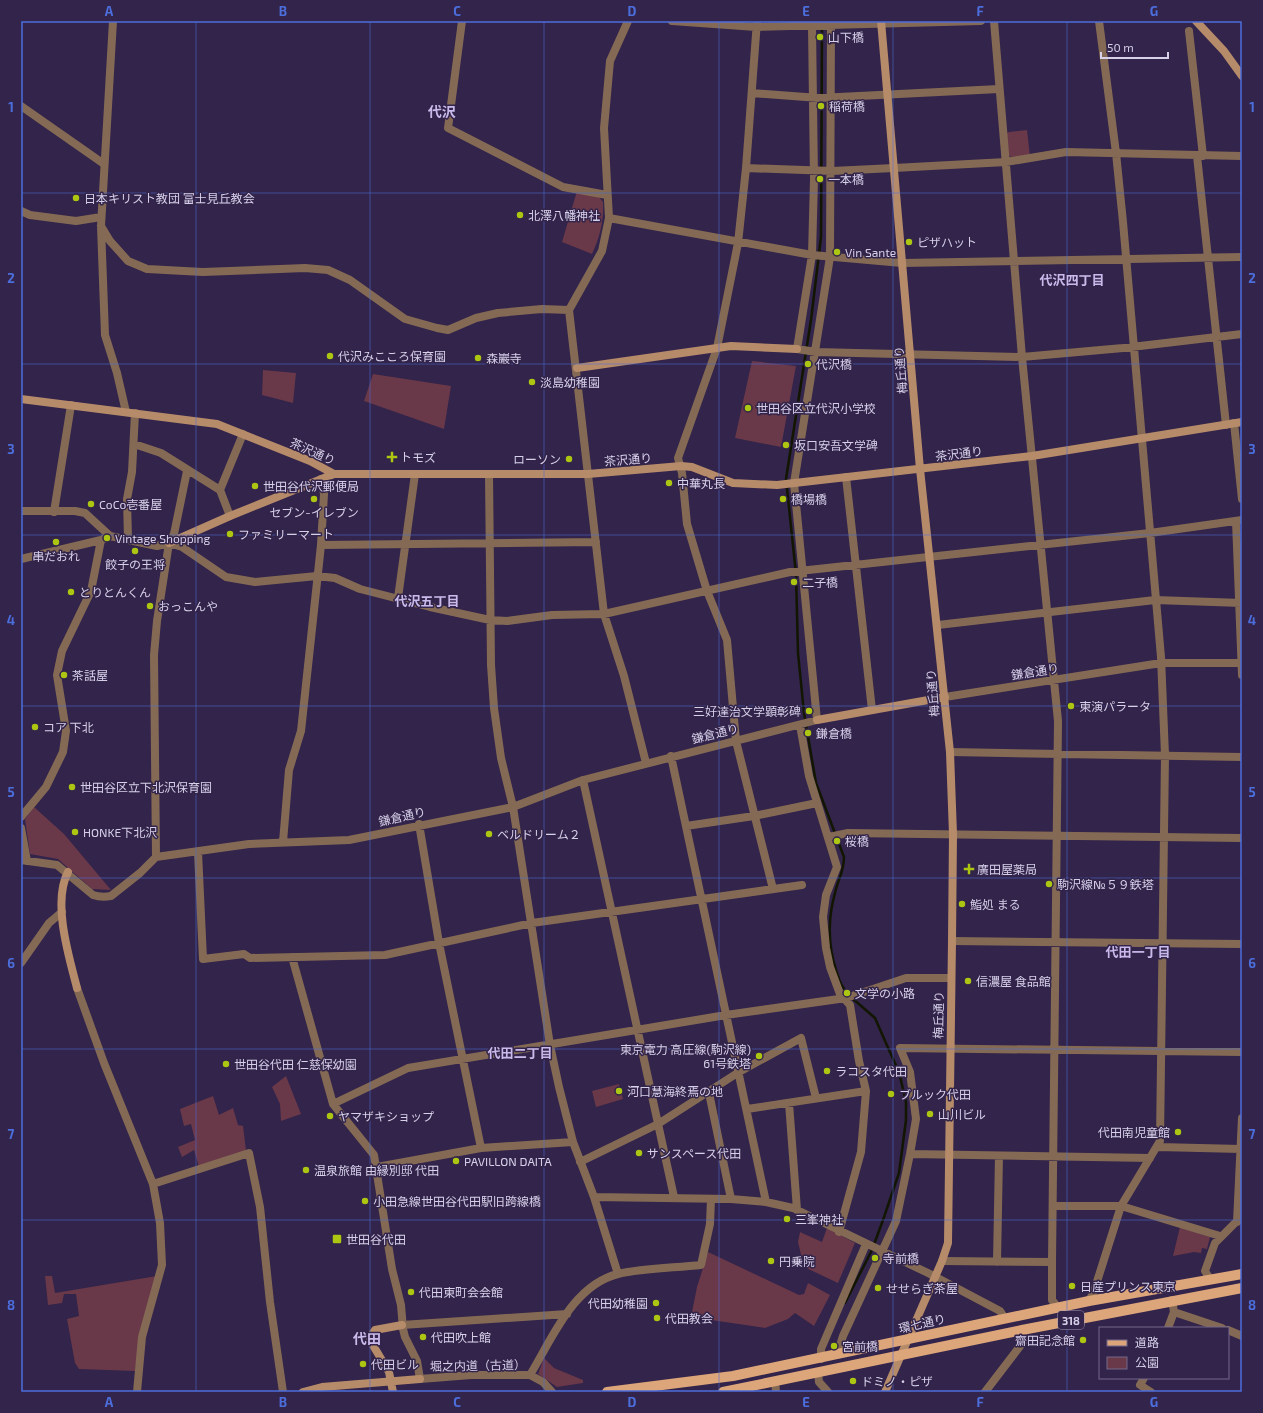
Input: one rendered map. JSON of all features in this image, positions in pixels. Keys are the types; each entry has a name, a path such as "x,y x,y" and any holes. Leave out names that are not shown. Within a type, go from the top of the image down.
{"main road":[{"name":"環七通り","path":"607,1392 707,1380 838,1355 1089,1301 1242,1274"},
{"name":"318","path":"723,1392 1022,1330 1172,1300 1242,1288"}],"street":[{"path":"113,21 101,226 105,335 117,373 126,412"},
{"path":"462,21 448,128 563,187 607,195"},
{"path":"628,21 610,61 604,128 609,218 602,251 569,310 577,368 604,614 624,676 646,763"},
{"path":"672,21 812,26 981,21"},
{"path":"994,21 1022,357 1040,545 1055,680 1059,754 1052,1262 1052,1300 1058,1308"},
{"path":"1089,1301 1094,1291 1121,1206 1160,1142 1165,755 1161,663 1140,438 1126,259 1116,153 1099,21"},
{"path":"1196,21 1224,51 1242,76"},
{"name":"梅丘通り","path":"881,23 920,469 938,625 950,752 953,834 948,1243 942,1261 934,1276 885,1392"},
{"path":"756,24 746,168 738,243 717,348 678,458 681,466 687,524 707,591 727,640 736,741 773,889"},
{"path":"808,350 821,256 823,171 823,98 812,26"},
{"path":"827,26 823,98 821,256 791,484 802,571 809,776 817,804 831,836 837,867 830,881 826,895 822,917 823,931 830,967 848,997 859,1061 866,1091 861,1152 839,1232"},
{"path":"1189,31 1216,337 1234,423 1242,499"},
{"path":"752,93 823,98 999,89"},
{"path":"21,106 104,164"},
{"path":"746,168 823,171 894,168 1006,162 1066,152 1242,156"},
{"path":"21,211 30,215 76,221 101,217"},
{"path":"609,218 738,243 821,256 902,263 1242,257"},
{"path":"101,226 118,252 128,262 147,269 203,272 320,268 340,274 405,319 448,330 476,318 498,313 542,309 569,310"},
{"path":"577,368 701,352 731,346 910,356 1022,357 1242,334"},
{"name":"茶沢通り","path":"21,398 217,424 310,461 334,474 588,474 681,466 692,467 733,483 791,484 1032,456 1234,423"},
{"path":"54,512 71,405"},
{"path":"128,539 127,499 134,444 135,413"},
{"path":"220,490 243,434"},
{"path":"134,444 161,453 187,471 220,490 230,516"},
{"path":"21,828 24,860 57,864 97,897 112,895 140,873 156,857 154,655 157,621 170,543 174,534 187,471"},
{"path":"21,511 75,511 85,513 110,536 157,546 170,543 230,516 334,474"},
{"path":"398,598 415,474"},
{"path":"489,474 490,620 494,708 501,758 513,807 550,1045 573,1142 594,1197 618,1274"},
{"path":"846,477 872,710"},
{"path":"283,842 289,770 301,731 320,545 324,494 321,479"},
{"path":"170,543 182,547 226,577 234,580 255,582 316,576 335,578 360,589 430,607 490,620 507,621 552,615 604,614 790,572 930,558 1150,533 1239,521 1242,675"},
{"path":"21,559 101,540 110,536"},
{"path":"21,817 48,784 63,752 66,741 66,731 57,675 62,651 91,591 101,540"},
{"path":"320,545 596,542"},
{"path":"938,625 1048,611 1155,600 1240,603"},
{"name":"鎌倉通り","path":"156,857 249,844 348,840 419,824 513,807 583,780 671,756 807,723 945,697 1161,663 1242,664"},
{"path":"950,752 1242,757"},
{"path":"671,756 766,1202"},
{"path":"583,780 674,1197"},
{"path":"686,826 754,816 817,804"},
{"path":"419,824 439,944 481,1148"},
{"path":"831,836 842,834 953,834 1242,838"},
{"path":"198,852 204,959 244,954 250,958 385,955 532,923 802,885"},
{"path":"68,872 63,887 62,912 64,940 77,988 104,1063 154,1184 162,1241 162,1265 142,1337 137,1392"},
{"path":"21,964 49,923 62,912"},
{"path":"952,941 1056,944 1242,944"},
{"path":"292,957 333,1104 374,1155 392,1269 401,1304 402,1325 405,1337 417,1361 420,1379"},
{"path":"333,1104 401,1070 726,1015 848,997 906,978 951,978"},
{"path":"580,1162 658,1124 708,1094 739,1072 801,1038 816,1098"},
{"path":"838,1355 843,1336 896,1221 910,1154 916,1119 910,1072 900,1048 1055,1048 1242,1052"},
{"path":"747,1109 866,1091"},
{"path":"708,1094 731,1200"},
{"path":"789,1103 797,1210"},
{"path":"1210,1279 1205,1271 1215,1243 1220,1236 1240,1219 1242,1118"},
{"path":"377,1167 481,1148 573,1142"},
{"path":"1158,1147 1241,1149"},
{"path":"154,1184 249,1153 260,1208 270,1302 283,1392"},
{"path":"910,1154 1150,1158"},
{"path":"997,1262 999,1156"},
{"path":"594,1197 674,1197 766,1202 797,1210 839,1232 934,1276 1000,1311 1007,1318"},
{"path":"530,1375 566,1314 581,1296 598,1282 618,1274 701,1265 710,1224 711,1199"},
{"path":"1053,1206 1121,1206 1220,1236"},
{"path":"821,1358 821,1349 869,1245"},
{"path":"942,1261 1052,1262"},
{"path":"1168,1327 1174,1312 1172,1300"},
{"path":"1174,1312 1219,1327"},
{"path":"392,1391 389,1372 371,1342 370,1337 375,1330 402,1325 566,1314"},
{"path":"985,1392 1024,1341 1022,1330"},
{"path":"1229,1330 1242,1336"},
{"path":"818,1373 819,1382 828,1392"},
{"name":"堀之内道（古道）","path":"303,1392 322,1387 390,1380 471,1375 530,1375 543,1382 551,1389 552,1392"},
{"path":"1143,1379 1140,1385 1152,1392"},
{"path":"775,1381 776,1392"}],"green space":[{"path":"1027,130 1030,156 1014,159 1007,154 1005,134 1009,132"},
{"path":"577,191 599,197 603,202 601,228 592,254 562,242"},
{"path":"752,361 796,366 781,447 735,438"},
{"path":"263,370 296,373 293,403 262,395"},
{"path":"373,374 451,386 444,429 364,401"},
{"path":"34,807 64,834 111,890 92,889 58,859 30,854 25,819"},
{"path":"286,1076 301,1114 281,1121 280,1104 272,1087"},
{"path":"619,1084 623,1099 596,1107 592,1091"},
{"path":"213,1096 219,1115 233,1108 238,1125 243,1126 246,1151 199,1167 194,1150 182,1157 178,1147 195,1140 191,1124 184,1126 180,1109"},
{"path":"1180,1227 1210,1237 1207,1249 1202,1248 1201,1253 1194,1252 1173,1256"},
{"path":"827,1228 855,1243 838,1283 804,1267 798,1242 800,1232 822,1242"},
{"path":"708,1252 799,1295 804,1294 808,1283 830,1295 814,1326 795,1313 788,1319 765,1328 691,1317 697,1287"},
{"path":"45,1276 52,1276 55,1293 157,1276 140,1336 135,1371 79,1369 75,1363 67,1319 79,1316 76,1294 64,1294 62,1303 48,1305"},
{"path":"544,1358 554,1368 583,1380 583,1383 557,1387 538,1374"}],"waterway":[{"path":"822,21 821,237 811,320 786,479 796,574 798,653 804,713 816,783 844,857 843,867 836,888 831,912 831,951 839,980 849,994"},
{"path":"845,1303 872,1250 899,1173 906,1120 906,1102 899,1072 875,1018 852,998"}],"place":[{"name":"山下橋","path":"820,37"},
{"name":"稲荷橋","path":"821,106"},
{"name":"一本橋","path":"820,179"},
{"name":"日本キリスト教団 富士見丘教会","path":"76,198"},
{"name":"北澤八幡神社","path":"520,215"},
{"name":"ピザハット","path":"909,242"},
{"name":"Vin Sante","path":"837,252"},
{"name":"代沢みこころ保育園","path":"330,356"},
{"name":"森巖寺","path":"478,358"},
{"name":"代沢橋","path":"808,364"},
{"name":"淡島幼稚園","path":"532,382"},
{"name":"世田谷区立代沢小学校","path":"748,408"},
{"name":"坂口安吾文学碑","path":"786,445"},
{"name":"トモズ","path":"392,457"},
{"name":"ローソン","path":"569,459"},
{"name":"中華丸長","path":"669,483"},
{"name":"世田谷代沢郵便局","path":"255,486"},
{"name":"セブン-イレブン","path":"314,499"},
{"name":"橋場橋","path":"783,499"},
{"name":"CoCo壱番屋","path":"91,504"},
{"name":"ファミリーマート","path":"230,534"},
{"name":"Vintage Shopping","path":"107,538"},
{"name":"串だおれ","path":"56,542"},
{"name":"餃子の王将","path":"135,551"},
{"name":"二子橋","path":"794,582"},
{"name":"とりとんくん","path":"71,592"},
{"name":"おっこんや","path":"150,606"},
{"name":"茶話屋","path":"64,675"},
{"name":"東演パラータ","path":"1071,706"},
{"name":"三好達治文学顕彰碑","path":"809,711"},
{"name":"コア 下北","path":"35,727"},
{"name":"鎌倉橋","path":"808,733"},
{"name":"世田谷区立下北沢保育園","path":"72,787"},
{"name":"HONKE下北沢","path":"75,832"},
{"name":"ベルドリーム２","path":"489,834"},
{"name":"桜橋","path":"837,841"},
{"name":"廣田屋薬局","path":"969,869"},
{"name":"駒沢線№５９鉄塔","path":"1049,884"},
{"name":"鮨処 まる","path":"962,904"},
{"name":"信濃屋 食品館","path":"968,981"},
{"name":"文学の小路","path":"847,993"},
{"name":"東京電力 高圧線(駒沢線) 61号鉄塔","path":"759,1056"},
{"name":"世田谷代田 仁慈保幼園","path":"226,1064"},
{"name":"ラコスタ代田","path":"827,1071"},
{"name":"河口慧海終焉の地","path":"619,1091"},
{"name":"ブルック代田","path":"891,1094"},
{"name":"山川ビル","path":"930,1114"},
{"name":"ヤマザキショップ","path":"330,1116"},
{"name":"代田南児童館","path":"1178,1132"},
{"name":"サンスペース代田","path":"639,1153"},
{"name":"PAVILLON DAITA","path":"456,1161"},
{"name":"温泉旅館 由縁別邸 代田","path":"306,1170"},
{"name":"小田急線世田谷代田駅旧跨線橋","path":"365,1201"},
{"name":"三峯神社","path":"787,1219"},
{"name":"世田谷代田","path":"337,1239"},
{"name":"寺前橋","path":"875,1258"},
{"name":"円乗院","path":"771,1261"},
{"name":"日産プリンス東京","path":"1072,1286"},
{"name":"せせらぎ茶屋","path":"878,1288"},
{"name":"代田東町会会館","path":"411,1292"},
{"name":"代田幼稚園","path":"656,1303"},
{"name":"代田教会","path":"657,1318"},
{"name":"代田吹上館","path":"423,1337"},
{"name":"齋田記念館","path":"1083,1340"},
{"name":"宮前橋","path":"834,1346"},
{"name":"代田ビル","path":"363,1364"},
{"name":"ドミノ・ピザ","path":"853,1381"}],"district":[{"name":"代沢","path":"442,111"},
{"name":"代沢四丁目","path":"1072,280"},
{"name":"代沢五丁目","path":"427,601"},
{"name":"代田一丁目","path":"1138,952"},
{"name":"代田二丁目","path":"520,1053"},
{"name":"代田","path":"367,1338"}]}
